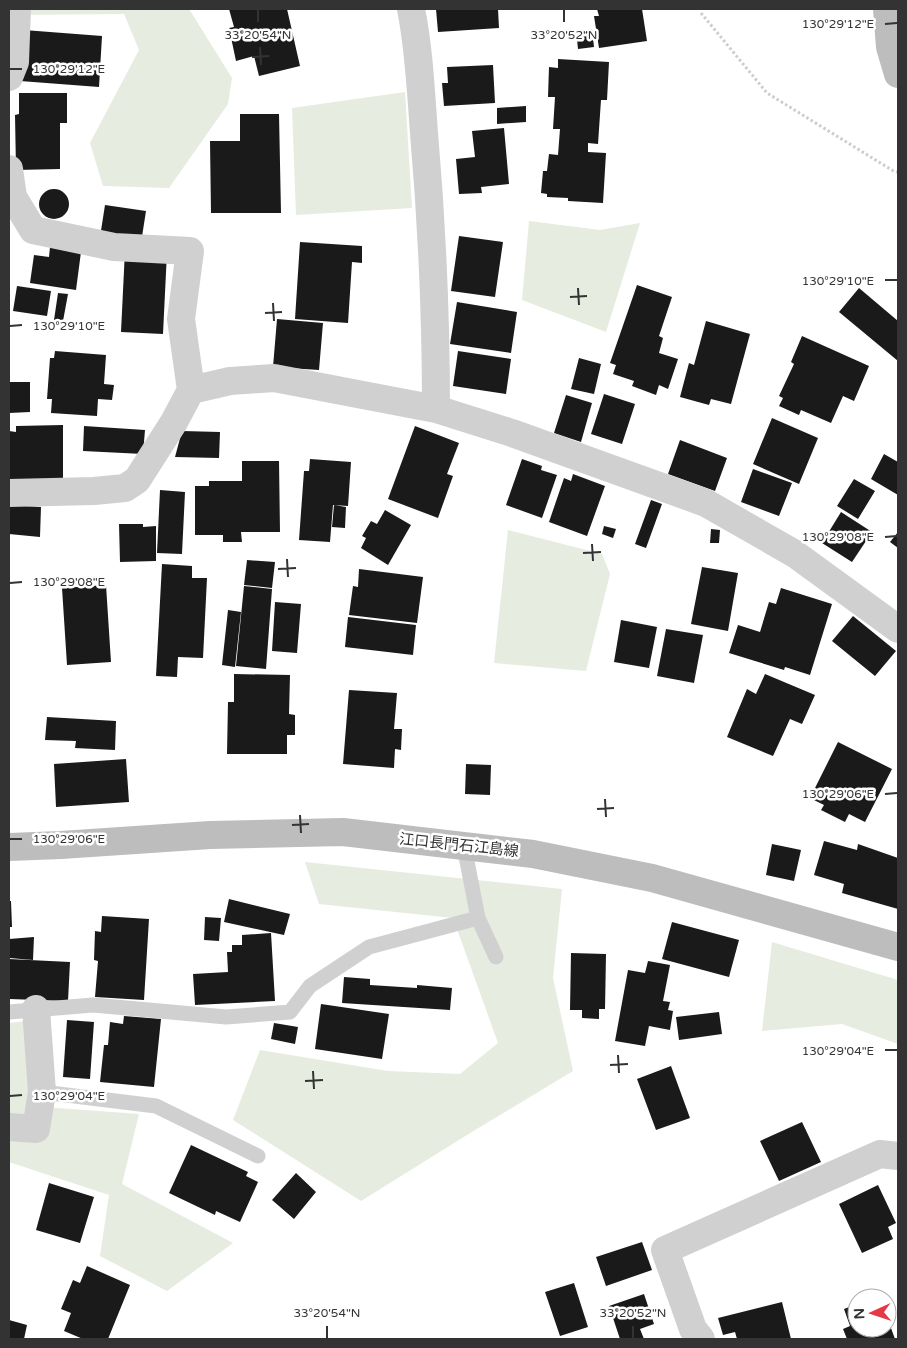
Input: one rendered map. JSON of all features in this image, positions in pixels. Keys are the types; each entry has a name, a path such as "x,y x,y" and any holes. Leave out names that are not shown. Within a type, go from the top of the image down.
{"main road":[{"path":"887,9 890,47 898,74"},
{"name":"江口長門石江島線","path":"9,847 210,835 344,832 534,854 652,878 898,947"}],"street":[{"path":"9,77 15,62 17,9"},
{"path":"411,9 420,83 432,222 436,310 436,409"},
{"path":"9,169 14,198 33,230 114,247 190,251 181,318 192,390 137,480 125,488 94,491 9,493"},
{"path":"192,390 230,381 274,378 436,409 584,457 706,503 795,554 898,629"},
{"path":"9,1127 36,1129 42,1092 36,1009"},
{"path":"701,1339 693,1329 665,1250 880,1154 898,1156"}],"lane":[{"path":"464,846 478,918 496,957"},
{"path":"9,1012 93,1005 226,1017 290,1012 310,986 369,947 478,918"},
{"path":"42,1092 156,1106 258,1156"}],"path":[{"path":"701,13 767,93 895,172 898,172"}],"shaded area":[{"path":"9,9 189,9 232,78 228,104 169,188 103,186 90,143 139,50 124,14 9,15"},
{"path":"405,92 412,208 296,215 292,108"},
{"path":"529,221 600,230 640,223 606,332 522,300"},
{"path":"508,530 602,554 610,574 586,671 494,663"},
{"path":"305,862 562,889 553,978 573,1071 361,1201 233,1120 260,1050 388,1071 460,1074 498,1043 453,918 319,904"},
{"path":"772,942 898,980 898,1044 842,1024 762,1031"},
{"path":"26,1021 30,1106 139,1114 122,1184 233,1243 167,1291 100,1256 109,1195 9,1162 9,1023"}],"building":[{"path":"229,9 287,9 300,66 259,76 254,56 236,61 229,28 234,27"},
{"path":"436,9 498,9 499,28 438,32"},
{"path":"597,9 642,9 647,41 599,48 594,16 599,16"},
{"path":"592,29 594,47 578,49 576,30"},
{"path":"24,30 102,36 99,87 20,81"},
{"path":"558,59 609,62 607,100 601,100 598,144 588,143 588,152 606,153 603,203 568,201 568,198 547,197 547,194 541,193 543,171 547,171 549,154 558,155 560,129 553,129 555,97 548,97 549,67 558,68"},
{"path":"493,65 495,103 444,106 442,83 448,83 447,67"},
{"path":"19,93 67,93 67,123 60,123 60,169 16,170 15,115 19,114"},
{"path":"526,106 526,122 497,124 497,108"},
{"path":"240,114 279,114 281,213 211,213 210,141 240,141"},
{"path":"504,128 509,184 481,187 482,193 459,194 456,159 475,157 472,131"},
{"path":"54,189 60,190 68,198 68,210 60,218 54,219 48,218 40,210 39,204 40,198 48,190"},
{"path":"105,205 146,211 141,243 100,237"},
{"path":"459,236 503,242 495,297 451,291"},
{"path":"300,242 362,246 362,263 352,262 348,323 295,319"},
{"path":"50,247 81,252 76,290 30,283 34,255 49,257"},
{"path":"125,250 167,252 163,334 121,332"},
{"path":"637,285 672,297 659,336 663,338 659,353 678,359 668,389 659,385 656,395 632,386 634,381 613,374 616,365 610,363"},
{"path":"17,286 51,291 47,316 13,311"},
{"path":"859,288 898,321 898,361 839,312"},
{"path":"58,293 68,294 63,321 54,320"},
{"path":"457,302 517,312 511,353 450,344"},
{"path":"277,319 323,323 319,370 273,367"},
{"path":"706,321 750,334 731,404 711,399 709,405 680,397 689,363 694,365"},
{"path":"802,336 869,366 854,401 843,396 831,423 801,410 799,415 779,406 783,398 779,396 794,364 791,362"},
{"path":"55,351 106,355 104,384 114,385 112,400 98,399 97,416 51,413 52,399 47,399 50,358 54,358"},
{"path":"458,351 511,359 506,394 453,386"},
{"path":"579,358 601,364 594,394 571,389"},
{"path":"9,382 30,382 30,412 9,413"},
{"path":"604,394 635,404 622,444 591,434"},
{"path":"566,395 592,403 581,442 554,433"},
{"path":"772,418 818,438 799,484 753,464"},
{"path":"63,425 63,481 9,481 9,431 16,432 16,426"},
{"path":"84,426 145,430 143,454 83,451"},
{"path":"415,426 459,443 447,474 453,476 438,518 388,499"},
{"path":"182,431 220,432 219,458 175,457"},
{"path":"680,440 727,458 715,491 668,474"},
{"path":"884,454 898,462 898,495 871,479"},
{"path":"310,459 351,462 348,506 333,505 330,542 299,540 304,471 309,471"},
{"path":"522,459 542,466 541,470 557,475 542,518 506,505"},
{"path":"242,461 279,461 280,532 241,532 242,542 223,542 223,535 195,535 195,486 209,486 209,481 242,481"},
{"path":"753,469 792,483 779,516 741,502"},
{"path":"573,474 605,486 587,536 549,522 564,478 571,481"},
{"path":"854,479 875,491 858,519 837,506"},
{"path":"160,490 185,492 182,554 157,553"},
{"path":"651,500 662,504 646,548 635,544"},
{"path":"9,505 41,507 40,537 9,534"},
{"path":"334,505 346,507 345,528 332,527"},
{"path":"385,510 411,525 388,565 361,548 366,538 362,536 371,521 377,524"},
{"path":"841,512 872,532 852,562 822,543"},
{"path":"119,524 143,524 143,527 156,526 156,561 120,562"},
{"path":"604,526 616,529 613,538 602,534"},
{"path":"711,529 720,530 719,543 710,543"},
{"path":"898,532 898,548 890,542"},
{"path":"247,560 275,562 272,588 244,585"},
{"path":"162,564 192,566 192,578 207,578 203,658 178,657 177,677 156,676"},
{"path":"702,567 738,573 728,631 691,624"},
{"path":"359,569 423,577 417,623 349,615 353,586 358,587"},
{"path":"106,585 111,662 67,665 62,588"},
{"path":"244,586 272,589 266,669 236,666"},
{"path":"781,588 832,604 810,675 785,667 784,670 729,653 738,625 760,632 769,602 776,604"},
{"path":"275,602 301,604 297,653 272,651"},
{"path":"228,610 241,612 235,667 222,665"},
{"path":"853,616 896,651 875,676 832,641"},
{"path":"348,617 416,625 413,655 345,647"},
{"path":"621,620 657,627 649,668 614,662"},
{"path":"666,629 703,635 694,683 657,676"},
{"path":"234,674 290,675 289,714 295,715 295,735 287,735 287,754 227,754 228,702 234,702"},
{"path":"765,674 815,695 802,724 790,719 773,756 727,737 747,689 756,694"},
{"path":"349,690 397,693 394,729 402,729 401,750 395,749 394,768 343,764"},
{"path":"47,717 116,721 115,750 75,748 76,741 45,740"},
{"path":"838,742 892,769 865,822 849,814 845,822 821,810 824,805 810,798"},
{"path":"126,759 129,802 56,807 54,764"},
{"path":"466,764 491,765 490,795 465,794"},
{"path":"824,841 857,850 858,844 898,858 898,909 842,893 844,884 814,875"},
{"path":"772,844 801,850 794,881 766,875"},
{"path":"229,899 290,914 284,935 224,922"},
{"path":"9,901 11,901 12,927 9,927"},
{"path":"102,916 149,919 144,1000 95,997 98,961 94,960 95,931 101,932"},
{"path":"205,917 221,918 219,941 204,940"},
{"path":"672,922 739,940 729,977 662,959"},
{"path":"271,933 275,1001 195,1005 193,974 228,972 227,952 232,952 232,945 242,945 242,935"},
{"path":"34,937 33,960 9,958 9,939"},
{"path":"571,953 606,954 605,1009 599,1009 599,1019 582,1018 582,1010 570,1010"},
{"path":"9,959 70,962 68,1001 9,999"},
{"path":"648,961 670,965 663,1001 670,1002 668,1010 673,1011 670,1030 649,1026 645,1046 615,1041 628,970 645,973"},
{"path":"344,977 370,979 370,985 417,988 417,985 452,988 450,1010 342,1003"},
{"path":"321,1004 389,1014 382,1059 315,1049"},
{"path":"719,1012 722,1034 679,1040 676,1017"},
{"path":"124,1016 161,1019 154,1087 100,1082 104,1045 108,1045 110,1022 123,1024"},
{"path":"67,1020 94,1022 90,1079 63,1077"},
{"path":"274,1023 298,1027 295,1044 271,1039"},
{"path":"671,1066 690,1118 656,1130 637,1079"},
{"path":"802,1122 821,1162 779,1181 760,1141"},
{"path":"191,1145 248,1172 246,1176 258,1182 240,1222 216,1211 215,1215 169,1193"},
{"path":"296,1173 316,1192 294,1219 272,1200"},
{"path":"49,1183 94,1197 80,1243 36,1230"},
{"path":"878,1185 896,1223 888,1227 893,1239 862,1253 839,1204"},
{"path":"642,1242 652,1270 606,1286 596,1257"},
{"path":"87,1266 130,1285 108,1339 83,1339 64,1331 71,1313 61,1309 73,1280 80,1283"},
{"path":"574,1283 588,1327 560,1336 545,1292"},
{"path":"644,1294 654,1324 640,1329 644,1339 620,1339 609,1306"},
{"path":"782,1302 791,1339 737,1339 735,1332 723,1335 718,1318"},
{"path":"9,1320 27,1325 24,1339 9,1339"},
{"path":"847,1327 847,1338 895,1339 847,1339 843,1329"}]}
